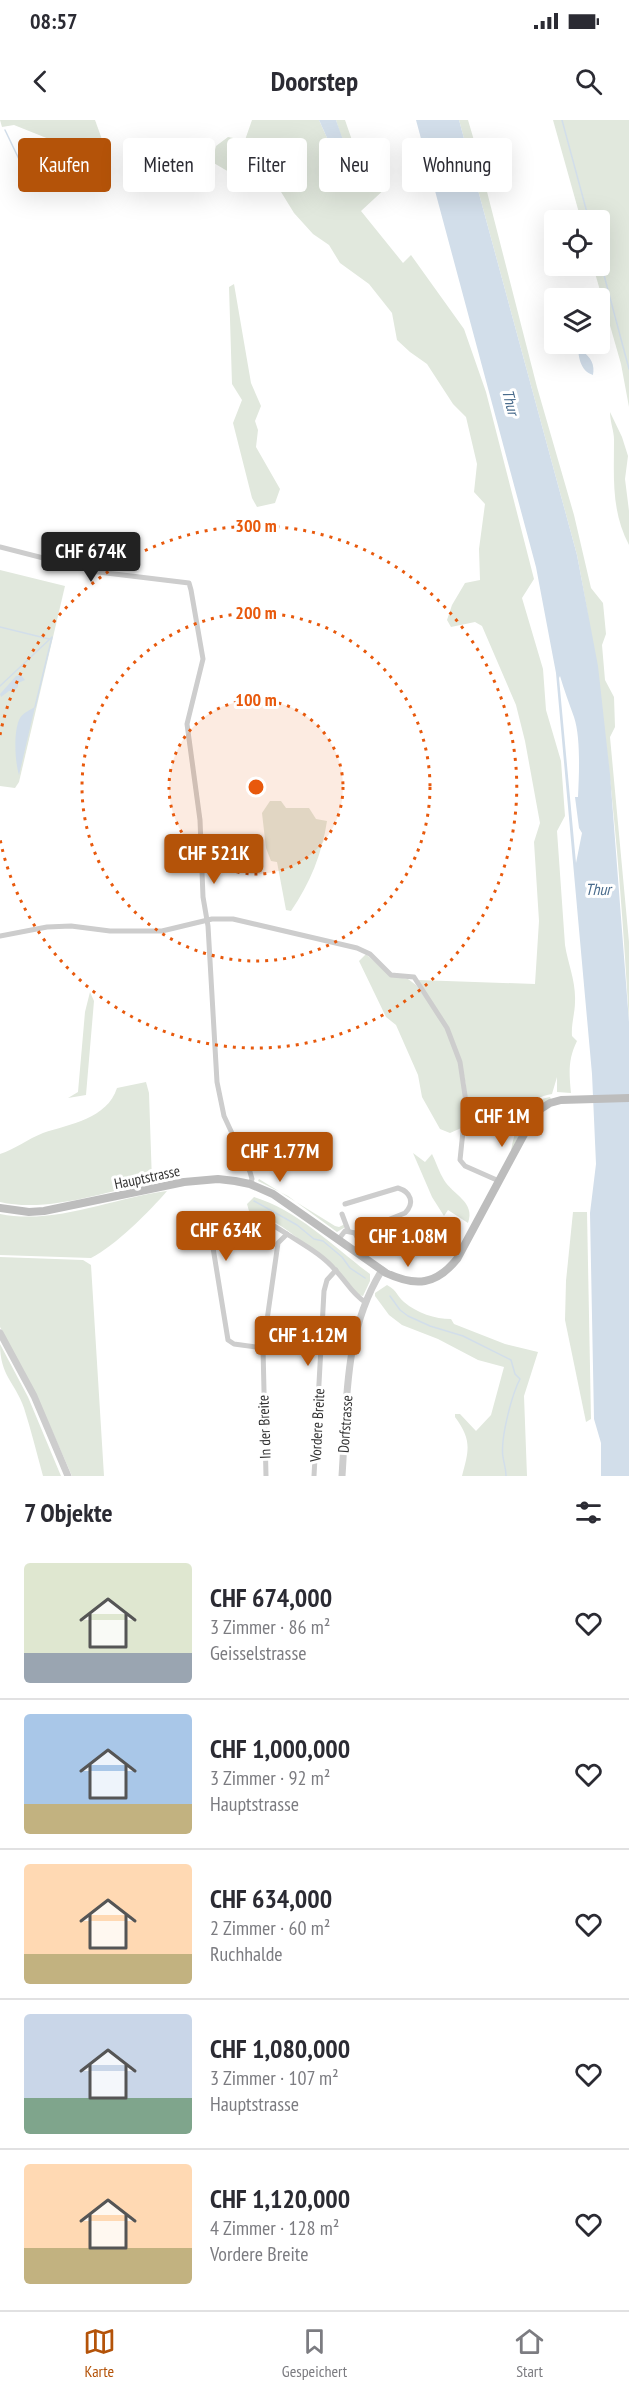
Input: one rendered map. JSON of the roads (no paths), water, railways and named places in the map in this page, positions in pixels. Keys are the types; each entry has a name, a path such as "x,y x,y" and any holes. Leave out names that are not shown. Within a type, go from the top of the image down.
{"main road":[{"path":"500,1181 533,1117 550,1103 561,1100 629,1098"},
{"name":"Hauptstrasse","path":"0,1208 29,1212 44,1211 195,1181 226,1179 250,1184 273,1194 382,1270 400,1279 414,1282 439,1276 457,1258 500,1181"}],"street":[{"path":"0,547 98,573 189,583 203,659 187,724 200,820 203,897 220,1100 226,1122 250,1172 252,1178 250,1184"},
{"path":"0,936 47,927 71,926 110,931 162,931 206,920 246,921 357,948 370,954 391,975 414,977 447,1028 460,1062 466,1102 460,1160 465,1166 500,1181"},
{"path":"338,1240 343,1233 405,1213 410,1207 411,1198 406,1191 398,1188 345,1204"},
{"path":"263,1348 234,1344 228,1340 209,1223 216,1217 249,1213 261,1217 324,1259 336,1270 356,1296 365,1302"},
{"path":"342,1214 359,1242 365,1246 388,1250 430,1238 442,1226"},
{"name":"In der Breite","path":"266,1476 263,1348 276,1248 287,1234"},
{"name":"Vordere Breite","path":"314,1476 324,1291 327,1280 336,1270"},
{"name":"Dorfstrasse","path":"342,1476 350,1357 355,1331 365,1302 382,1270"},
{"path":"1,1334 37,1402 68,1476"}],"water":[{"path":"319,120 336,120 342,138 327,138"},
{"name":"Thur","path":"416,120 459,120 464,138 421,138"},
{"name":"Thur","path":"435,192 479,192 577,555 598,666 610,774 629,1022 629,1476 601,1476 601,1443 594,1419 590,1213 596,1164 592,1074 556,673 536,567","holes":["560,676 574,717 579,746 578,797 575,797 579,828 582,833 576,863"]},
{"path":"579,354 588,356 592,362 593,375 585,370"},
{"path":"21,675 25,680 18,683 14,691 9,691 1,697 0,694 16,676"},
{"path":"35,707 19,775 16,762 16,731 23,714"}],"waterway":[{"path":"562,120 586,210"},
{"path":"5,130 18,157"},
{"path":"604,276 629,369"},
{"path":"0,627 49,639"},
{"path":"35,707 52,637"},
{"path":"0,686 51,638"},
{"path":"254,1201 297,1225 314,1239 323,1241 342,1257 350,1268 365,1278"},
{"path":"390,1296 400,1310 408,1316 430,1326 463,1336 511,1360 515,1374 520,1379 510,1406 503,1439 506,1476"}]}
